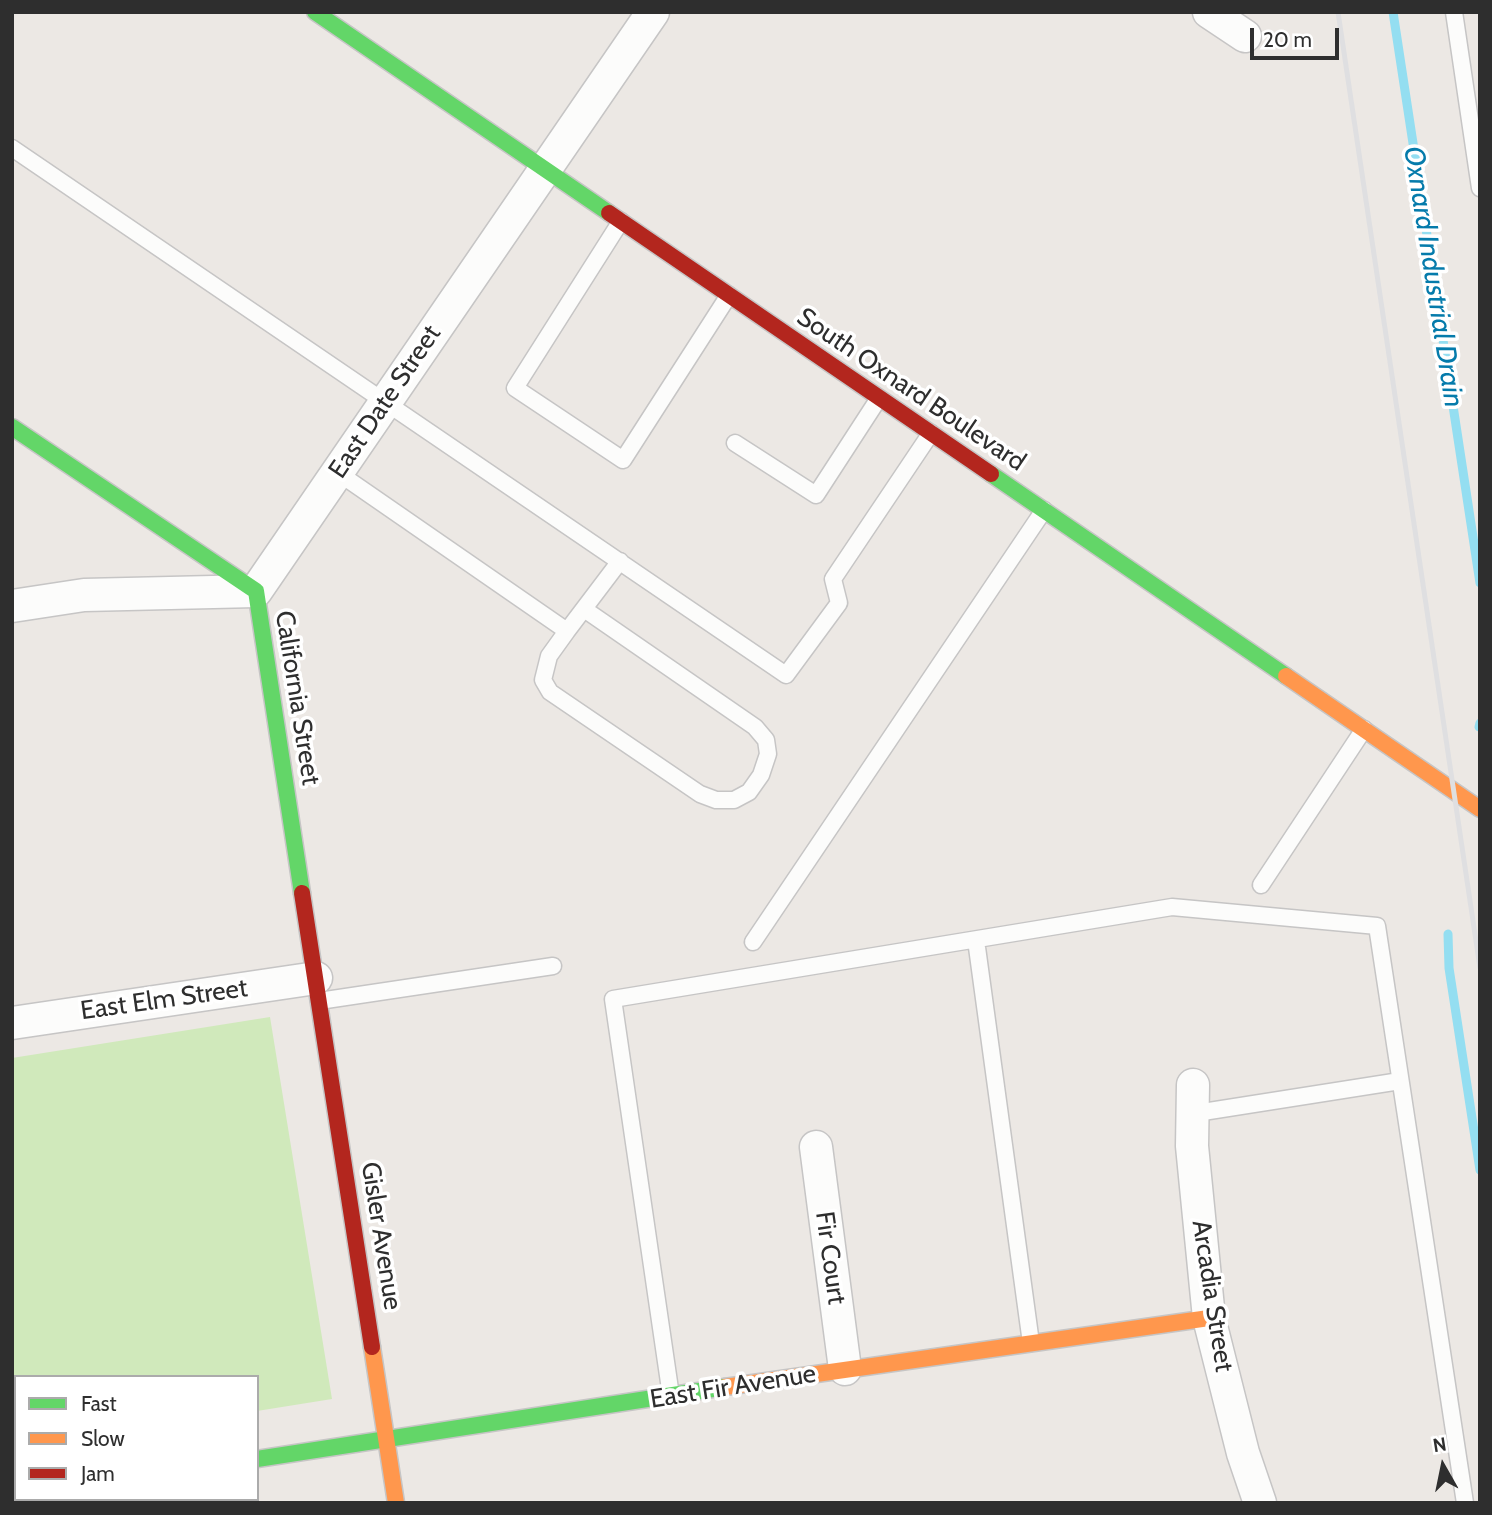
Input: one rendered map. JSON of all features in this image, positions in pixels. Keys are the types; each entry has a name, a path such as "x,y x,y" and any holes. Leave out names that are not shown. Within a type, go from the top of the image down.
{"street":[{"name":"South Oxnard Boulevard","path":"315,12 1480,809"},
{"name":"East Date Street","path":"256,591 653,12"},
{"path":"1209,12 1245,36"},
{"name":"California Street","path":"12,427 256,591 317,989"},
{"path":"12,606 84,595 256,591"},
{"name":"East Elm Street","path":"12,1023 317,989"},
{"name":"Gisler Avenue","path":"317,989 396,1503"},
{"name":"Arcadia Street","path":"1192,1099 1203,1276 1209,1318 1243,1453 1260,1503"},
{"name":"Fir Court","path":"816,1147 845,1369"},
{"name":"East Fir Avenue","path":"259,1459 671,1398 845,1369 1209,1318"}],"lane":[{"path":"1454,12 1480,188"},
{"path":"12,148 786,675 839,603 833,579 931,433"},
{"path":"621,221 515,388 623,460 729,295"},
{"path":"735,443 817,495 879,398"},
{"path":"337,472 567,631"},
{"path":"753,942 1044,510"},
{"path":"584,609 755,727 766,740 768,754 761,775 749,792 734,800 716,800 700,794 550,691 543,680 544,669 567,631 620,561"},
{"path":"1261,885 1364,729"},
{"path":"671,1398 613,999 1172,907 1377,926 1465,1503"},
{"path":"976,940 1031,1344"},
{"path":"317,989 553,966"},
{"path":"1192,1099 1400,1081"}],"green space":[{"path":"270,1017 332,1399 259,1411 259,1375 14,1375 12,1451 12,1058"}],"waterway":[{"name":"Oxnard Industrial Drain","path":"1393,12 1480,583"},
{"name":"Oxnard Industrial Drain","path":"1479,727 1480,723"},
{"name":"Oxnard Industrial Drain","path":"1448,934 1449,968 1480,1170"}],"railway":[{"path":"1338,12 1480,968"}],"traffic: fast":[{"path":"315,12 609,213"},
{"path":"12,427 256,591 302,893"},
{"path":"991,474 1286,676"},
{"path":"259,1459 725,1387"}],"traffic: slow":[{"path":"1286,676 1480,809"},
{"path":"725,1387 1209,1318"},
{"path":"372,1347 396,1503"}],"traffic: jam":[{"path":"609,213 991,474"},
{"path":"302,893 372,1347"}]}
